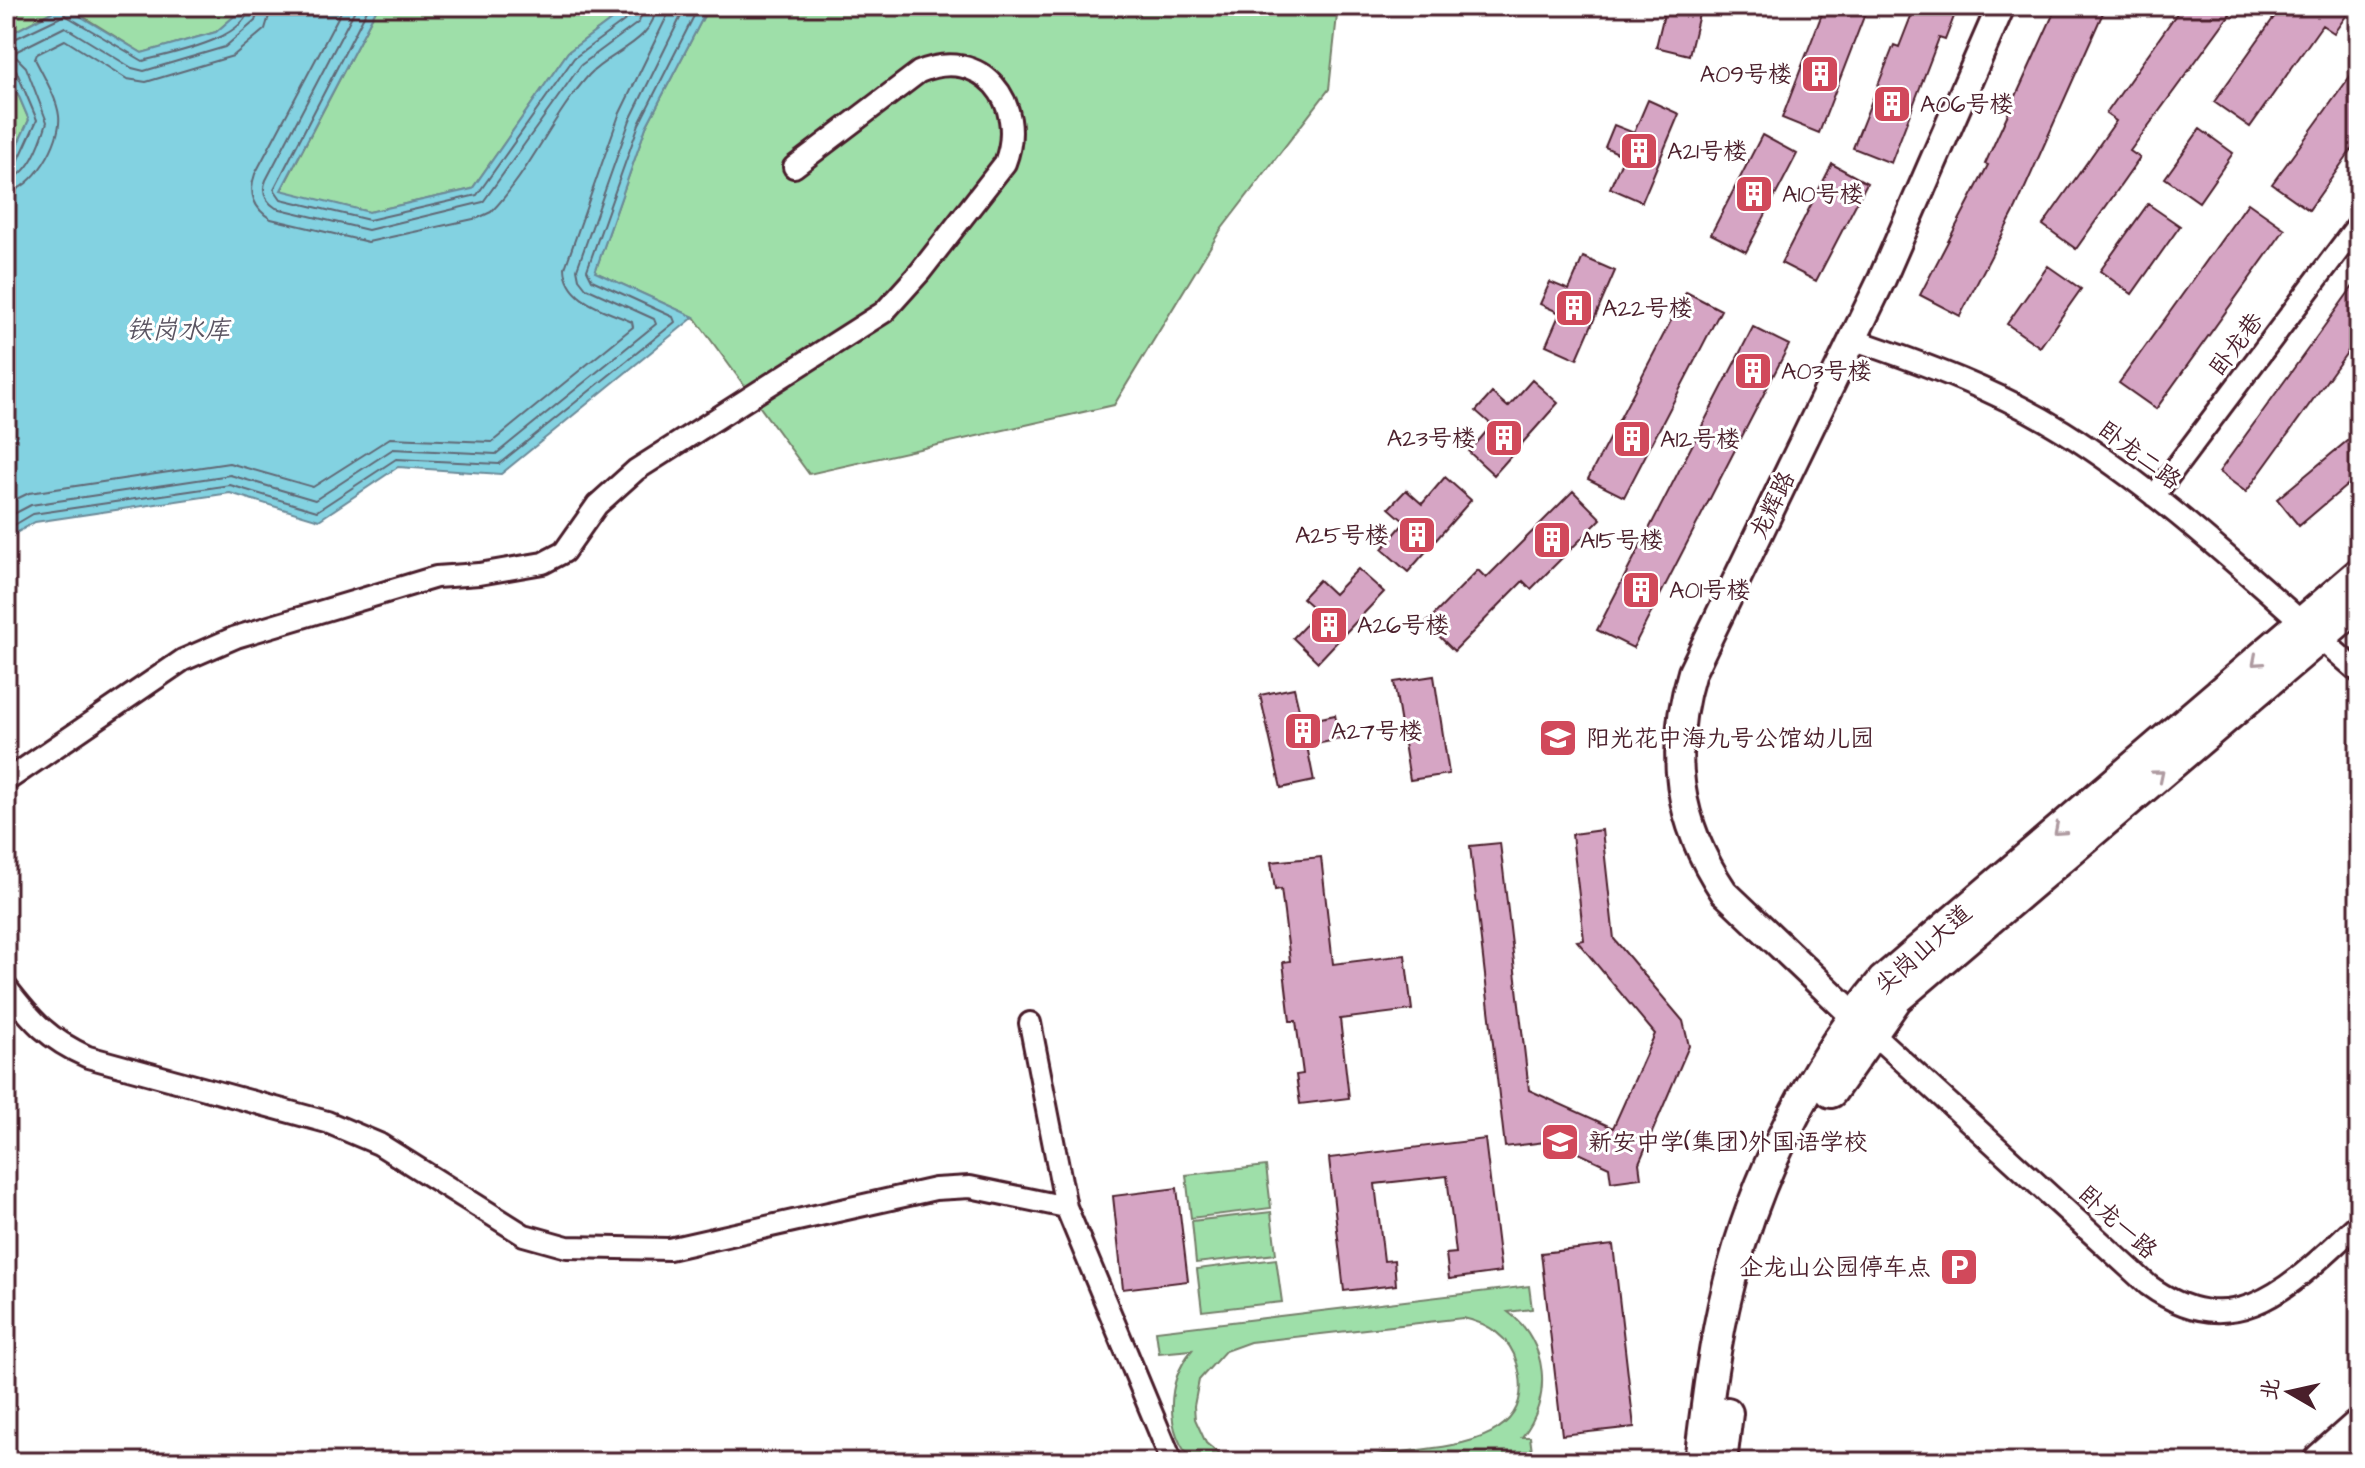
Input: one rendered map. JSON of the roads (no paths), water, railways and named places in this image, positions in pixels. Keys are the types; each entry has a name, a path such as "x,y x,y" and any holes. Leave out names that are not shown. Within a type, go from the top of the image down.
{"highway":[{"path":"2323,1462 2359,1430"}],"main road":[{"name":"尖岗山大道","path":"1700,1462 1727,1288 1746,1227 1773,1161 1862,1024 1897,998 2310,631 2359,574"},
{"name":"尖岗山大道","path":"2310,631 2359,604"},
{"name":"尖岗山大道","path":"1721,1462 1746,1294 1764,1232 1813,1120 1862,1024"}],"street":[{"name":"龙辉路","path":"1862,1024 1724,892 1692,834 1677,770 1682,704 1692,672 1882,279 2001,6"},
{"path":"6,781 183,660 236,637 436,577 479,574 543,563 564,552 597,505 636,470 884,312 920,272 1005,163 1013,141 1012,120 1007,102 994,85 973,71 956,65 935,65 919,72 794,167"},
{"name":"卧龙巷","path":"2154,496 2359,223"},
{"name":"卧龙二路","path":"1852,339 1957,377 2027,410 2092,450 2154,496 2359,672"},
{"path":"6,987 37,1026 63,1046 88,1057 327,1122 379,1144 524,1235 567,1247 621,1251 669,1249 935,1189 970,1187 1066,1207"},
{"path":"1030,1023 1066,1207 1172,1462"},
{"name":"卧龙一路","path":"1862,1024 2148,1285 2176,1302 2218,1311 2259,1304 2288,1287 2359,1223"}],"water":[{"name":"铁岗水库","path":"63,6 142,53 216,32 246,6 378,6 281,190 369,212 472,189 568,52 630,6 709,6 646,127 595,272 694,317 501,474 398,467 319,520 230,493 35,522 6,539 6,169 29,120 6,66 6,36"}],"place":[{"name":"A09号楼","path":"1820,74"},
{"name":"A06号楼","path":"1892,104"},
{"name":"A21号楼","path":"1639,151"},
{"name":"A10号楼","path":"1754,194"},
{"name":"A22号楼","path":"1574,308"},
{"name":"A03号楼","path":"1753,371"},
{"name":"A23号楼","path":"1504,438"},
{"name":"A12号楼","path":"1632,439"},
{"name":"A25号楼","path":"1417,535"},
{"name":"A15号楼","path":"1552,540"},
{"name":"A01号楼","path":"1641,590"},
{"name":"A26号楼","path":"1329,625"},
{"name":"A27号楼","path":"1303,731"},
{"name":"阳光花中海九号公馆幼儿园","path":"1558,738"},
{"name":"新安中学(集团)外国语学校","path":"1560,1142"},
{"name":"企龙山公园停车点","path":"1959,1267"}]}
